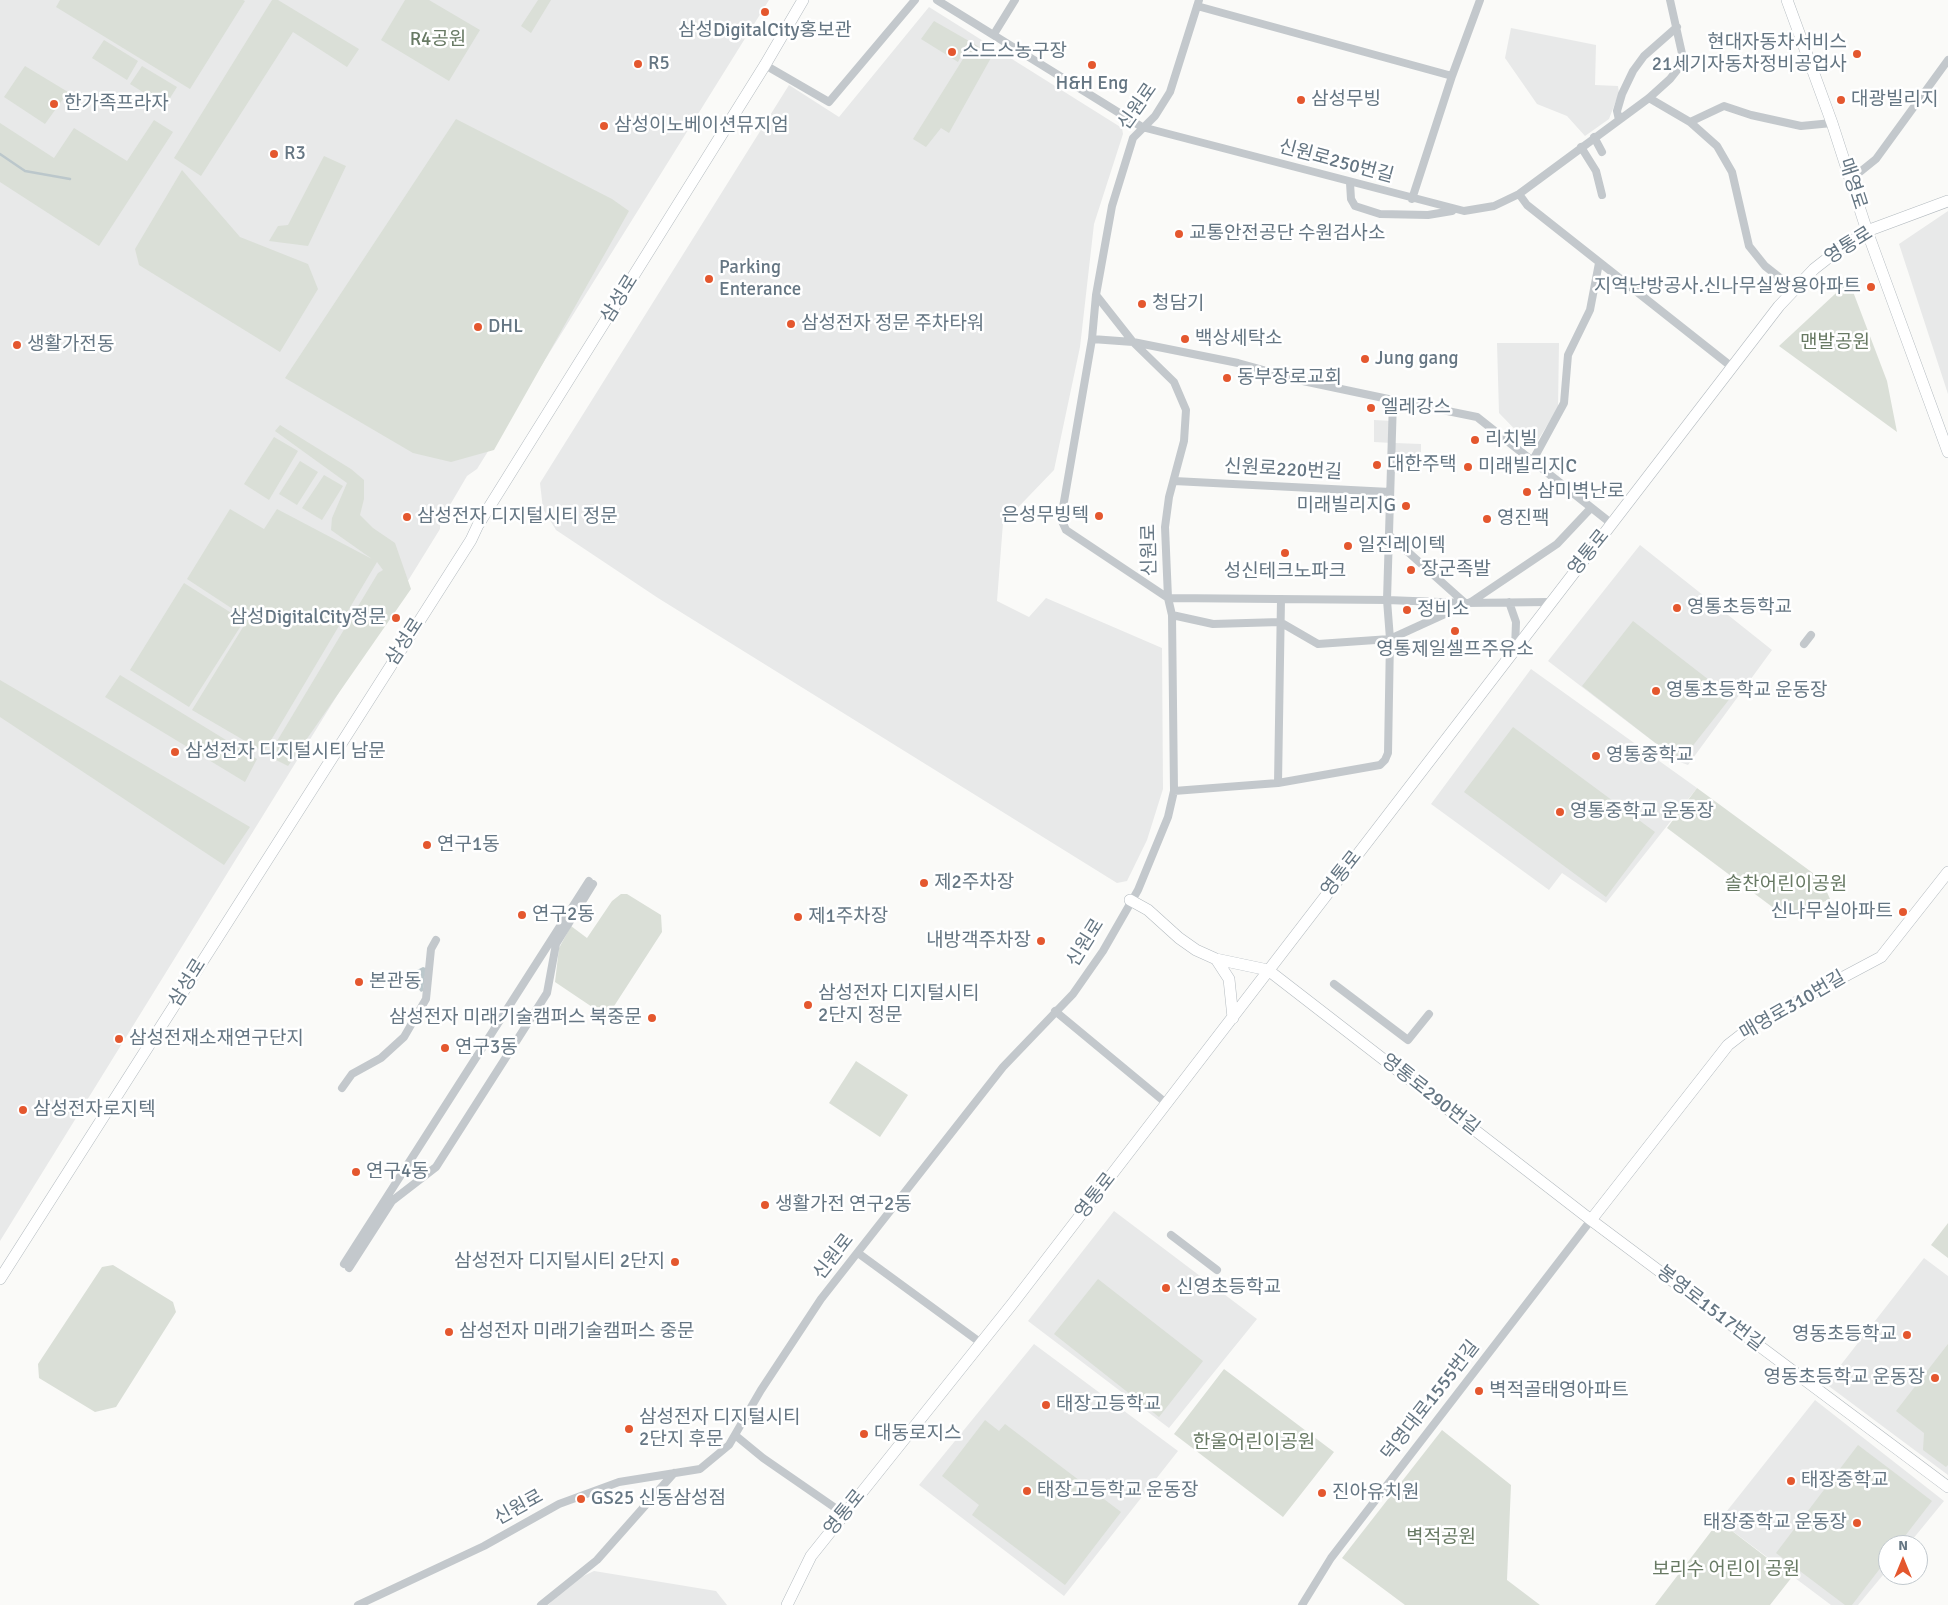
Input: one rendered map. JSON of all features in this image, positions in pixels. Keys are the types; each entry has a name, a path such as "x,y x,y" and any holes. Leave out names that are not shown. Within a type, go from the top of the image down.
{"street":[{"name":"삼성로","path":"0,1280 471,540 483,517 804,0"},
{"path":"765,65 829,102 915,0"},
{"name":"신원로250번길","path":"937,0 1142,127 1455,210 1473,211 1494,206 1519,194 1649,98 1681,65 1683,53 1677,27"},
{"path":"994,34 1015,0"},
{"path":"1412,199 1452,76 1480,0"},
{"path":"1619,120 1617,115 1619,102 1633,70 1644,56 1677,27 1670,0"},
{"name":"매영로","path":"1787,0 1832,122 1867,231 1948,452"},
{"path":"1198,3 1452,76"},
{"name":"신원로","path":"358,1605 484,1546 559,1504 619,1482 700,1469 729,1445 761,1390 821,1299 1003,1067 1073,994 1103,951 1130,900 1138,890 1168,817 1174,791 1172,615 1168,598 1165,528 1184,441 1186,422 1184,401 1174,382 1133,342 1096,295 1116,190 1133,138 1155,116 1170,92 1198,3"},
{"path":"1850,180 1876,159 1948,60"},
{"path":"1649,98 1690,122 1714,142 1732,172 1749,246 1766,266 1794,289"},
{"path":"1690,122 1724,106 1751,115 1800,126 1832,122"},
{"path":"1594,137 1602,152"},
{"path":"1581,147 1596,171 1602,195"},
{"path":"1350,183 1351,199 1355,206 1380,214 1428,215 1455,210"},
{"path":"1519,194 1528,205 1599,263 1732,367"},
{"name":"영통로","path":"786,1605 811,1556 982,1342 1233,1018 1549,602 1612,524 1794,289 1836,251 1867,231 1948,201"},
{"path":"1533,460 1564,402 1568,355 1590,310 1599,263"},
{"path":"1096,295 1092,339 1063,510 1062,525 1066,530 1168,598 1549,602"},
{"path":"1092,339 1133,342 1238,363 1303,381 1477,416 1533,460 1590,509 1612,524"},
{"path":"1174,791 1278,783 1380,765 1385,760 1388,752 1390,640 1387,600 1393,400"},
{"name":"신원로220번길","path":"1174,481 1390,492"},
{"path":"1172,615 1214,624 1280,622 1318,644 1390,640 1468,602 1557,544 1590,509"},
{"path":"1389,535 1468,602"},
{"path":"1278,783 1281,599"},
{"path":"1509,602 1516,622 1515,649"},
{"path":"1804,644 1811,635"},
{"name":"매영로310번길","path":"1591,1220 1728,1045 1755,1024 1881,957 1948,872"},
{"path":"591,882 556,944 548,989 436,1167 392,1201 346,1266 591,882"},
{"path":"1130,900 1154,915 1188,945 1216,959 1268,970"},
{"path":"342,1088 352,1074 381,1058 404,1037 426,999 431,949 436,940"},
{"path":"1216,959 1229,979 1233,1018"},
{"name":"영통로290번길","path":"1268,970 1591,1220"},
{"path":"1334,984 1408,1040 1429,1014"},
{"path":"1055,1011 1166,1103"},
{"name":"봉영로1517번길","path":"1591,1220 1948,1487"},
{"name":"덕영대로1555번길","path":"1302,1605 1331,1558 1591,1220"},
{"path":"1171,1234 1217,1270"},
{"path":"858,1253 982,1342"},
{"path":"735,1435 763,1458 844,1514"},
{"path":"541,1605 597,1560 674,1473"}],"shaded area":[{"path":"0,0 769,0 477,469 467,476 440,522 440,529 0,1241"},
{"path":"929,7 1122,128 1123,134 1094,224 1080,347 1054,470 1003,523 997,601 1029,617 1046,598 1162,648 1163,789 1147,840 1127,881 1117,883 658,598 556,530 543,509 540,483 789,85 839,117"},
{"path":"1511,28 1596,45 1595,85 1618,86 1619,93 1609,119 1585,136 1567,116 1537,104 1505,58"},
{"path":"1948,211 1948,394 1899,244"},
{"path":"1497,343 1559,343 1558,408 1533,448 1499,413"},
{"path":"1374,420 1392,421 1392,443 1374,442"},
{"path":"1395,443 1421,444 1421,468 1394,467"},
{"path":"1640,545 1772,650 1688,765 1680,762 1548,661"},
{"path":"1531,669 1697,788 1606,903 1562,873 1549,890 1431,804"},
{"path":"423,967 426,968 423,991 421,992 412,981 417,976 415,971"},
{"path":"1114,1211 1257,1319 1169,1428 1028,1321"},
{"path":"1924,1258 1948,1276 1948,1475 1826,1384"},
{"path":"1034,1344 1178,1451 1064,1596 919,1485"},
{"path":"1815,1400 1944,1501 1916,1535 1878,1535 1878,1581 1858,1605 1831,1605 1719,1521"},
{"path":"594,1571 716,1591 727,1605 548,1605 575,1580"}],"green space":[{"path":"60,0 245,1 190,89 56,7"},
{"name":"R3","path":"272,0 278,0 359,49 347,67 293,32 201,176 174,158"},
{"name":"R4공원","path":"405,0 429,0 480,30 449,81 381,40"},
{"path":"538,0 551,0 531,33 521,26"},
{"name":"스드스농구장","path":"934,21 969,41 958,62 921,39"},
{"path":"104,40 138,61 127,80 92,58"},
{"path":"973,43 992,56 949,133 941,128 926,147 913,139"},
{"path":"25,66 68,92 45,124 4,97"},
{"path":"142,66 177,87 165,106 130,84"},
{"path":"456,119 612,199 629,211 494,450 451,462 413,453 285,378"},
{"path":"154,120 173,132 99,246 0,182 0,123 54,158 74,128 127,161"},
{"name":"R3","path":"324,156 346,166 308,246 269,241 278,226 288,225"},
{"path":"182,170 240,237 308,264 318,289 280,352 139,265 135,249"},
{"name":"맨발공원","path":"1849,281 1887,381 1897,432 1779,346"},
{"path":"280,425 351,469 364,480 364,499 360,515 373,528 395,543 411,589 288,766 268,756 378,573 383,570 377,562 264,752 192,710 248,619 187,579 230,509 264,529 277,509 372,559 331,530 332,518 347,483 275,431"},
{"path":"274,437 298,451 269,500 244,484"},
{"path":"300,461 318,472 297,505 279,494"},
{"path":"324,475 343,486 322,520 302,508"},
{"path":"184,583 244,621 189,707 130,670"},
{"name":"영통초등학교 운동장","path":"1633,621 1731,697 1680,762 1582,686"},
{"path":"120,675 257,759 245,782 105,697"},
{"path":"0,680 250,827 224,865 0,717"},
{"name":"영통중학교 운동장","path":"1513,727 1655,832 1606,897 1464,792"},
{"name":"솔찬어린이공원","path":"1697,788 1821,879 1830,899 1787,918 1667,828"},
{"path":"621,894 627,894 661,915 662,932 607,1017 555,982 559,948 571,926 587,938 612,901"},
{"path":"411,970 417,976 411,982 405,976"},
{"path":"856,1061 908,1095 880,1137 829,1103"},
{"path":"1948,1223 1948,1258 1931,1245"},
{"path":"113,1265 173,1302 176,1312 116,1407 95,1412 39,1378 38,1364 102,1267"},
{"path":"1098,1279 1203,1361 1159,1417 1054,1334"},
{"name":"영동초등학교 운동장","path":"1948,1344 1948,1465 1946,1467 1923,1450 1924,1433 1896,1411"},
{"name":"한울어린이공원","path":"1224,1369 1334,1452 1283,1517 1174,1434"},
{"name":"태장고등학교 운동장","path":"985,1420 999,1431 1005,1424 1121,1512 1065,1585 972,1515 979,1505 942,1476"},
{"name":"벽적공원","path":"1442,1430 1511,1485 1507,1580 1540,1605 1405,1605 1342,1558"},
{"name":"태장중학교 운동장","path":"1858,1445 1932,1501 1906,1535 1878,1535 1878,1571 1852,1605 1845,1605 1776,1553"},
{"name":"보리수 어린이 공원","path":"1719,1521 1792,1577 1770,1605 1655,1605"}],"waterway":[{"path":"0,154 25,171 70,179"}],"place":[{"name":"삼성DigitalCity홍보관","path":"765,12"},
{"name":"스드스농구장","path":"952,52"},
{"name":"현대자동차서비스 21세기자동차정비공업사","path":"1857,54"},
{"name":"R5","path":"638,64"},
{"name":"H&H Eng","path":"1092,65"},
{"name":"삼성무빙","path":"1301,100"},
{"name":"대광빌리지","path":"1841,100"},
{"name":"한가족프라자","path":"54,104"},
{"name":"삼성이노베이션뮤지엄","path":"604,126"},
{"name":"R3","path":"274,154"},
{"name":"교통안전공단 수원검사소","path":"1179,234"},
{"name":"Parking Enterance","path":"709,279"},
{"name":"지역난방공사.신나무실쌍용아파트","path":"1871,287"},
{"name":"청담기","path":"1142,304"},
{"name":"삼성전자 정문 주차타워","path":"791,324"},
{"name":"DHL","path":"478,327"},
{"name":"백상세탁소","path":"1185,339"},
{"name":"생활가전동","path":"17,345"},
{"name":"Jung gang","path":"1365,359"},
{"name":"동부장로교회","path":"1227,378"},
{"name":"엘레강스","path":"1371,408"},
{"name":"리치빌","path":"1475,440"},
{"name":"대한주택","path":"1377,465"},
{"name":"미래빌리지C","path":"1468,467"},
{"name":"삼미벽난로","path":"1527,492"},
{"name":"미래빌리지G","path":"1406,506"},
{"name":"은성무빙텍","path":"1099,516"},
{"name":"삼성전자 디지털시티 정문","path":"407,517"},
{"name":"영진팩","path":"1487,519"},
{"name":"일진레이텍","path":"1348,546"},
{"name":"성신테크노파크","path":"1285,553"},
{"name":"장군족발","path":"1411,570"},
{"name":"영통초등학교","path":"1677,608"},
{"name":"정비소","path":"1407,610"},
{"name":"삼성DigitalCity정문","path":"396,618"},
{"name":"영통제일셀프주유소","path":"1455,631"},
{"name":"영통초등학교 운동장","path":"1656,691"},
{"name":"삼성전자 디지털시티 남문","path":"175,752"},
{"name":"영통중학교","path":"1596,756"},
{"name":"영통중학교 운동장","path":"1560,812"},
{"name":"연구1동","path":"427,845"},
{"name":"제2주차장","path":"924,883"},
{"name":"신나무실아파트","path":"1903,912"},
{"name":"연구2동","path":"522,915"},
{"name":"제1주차장","path":"798,917"},
{"name":"내방객주차장","path":"1041,941"},
{"name":"본관동","path":"359,982"},
{"name":"삼성전자 디지털시티 2단지 정문","path":"808,1005"},
{"name":"삼성전자 미래기술캠퍼스 북중문","path":"652,1018"},
{"name":"삼성전재소재연구단지","path":"119,1039"},
{"name":"연구3동","path":"445,1048"},
{"name":"삼성전자로지텍","path":"23,1110"},
{"name":"연구4동","path":"356,1172"},
{"name":"생활가전 연구2동","path":"765,1205"},
{"name":"삼성전자 디지털시티 2단지","path":"675,1262"},
{"name":"신영초등학교","path":"1166,1288"},
{"name":"삼성전자 미래기술캠퍼스 중문","path":"449,1332"},
{"name":"영동초등학교","path":"1907,1335"},
{"name":"영동초등학교 운동장","path":"1935,1378"},
{"name":"벽적골태영아파트","path":"1479,1391"},
{"name":"태장고등학교","path":"1046,1405"},
{"name":"삼성전자 디지털시티 2단지 후문","path":"629,1429"},
{"name":"대동로지스","path":"864,1434"},
{"name":"태장중학교","path":"1791,1481"},
{"name":"태장고등학교 운동장","path":"1027,1491"},
{"name":"진아유치원","path":"1322,1493"},
{"name":"GS25 신동삼성점","path":"581,1499"},
{"name":"태장중학교 운동장","path":"1857,1523"}]}
